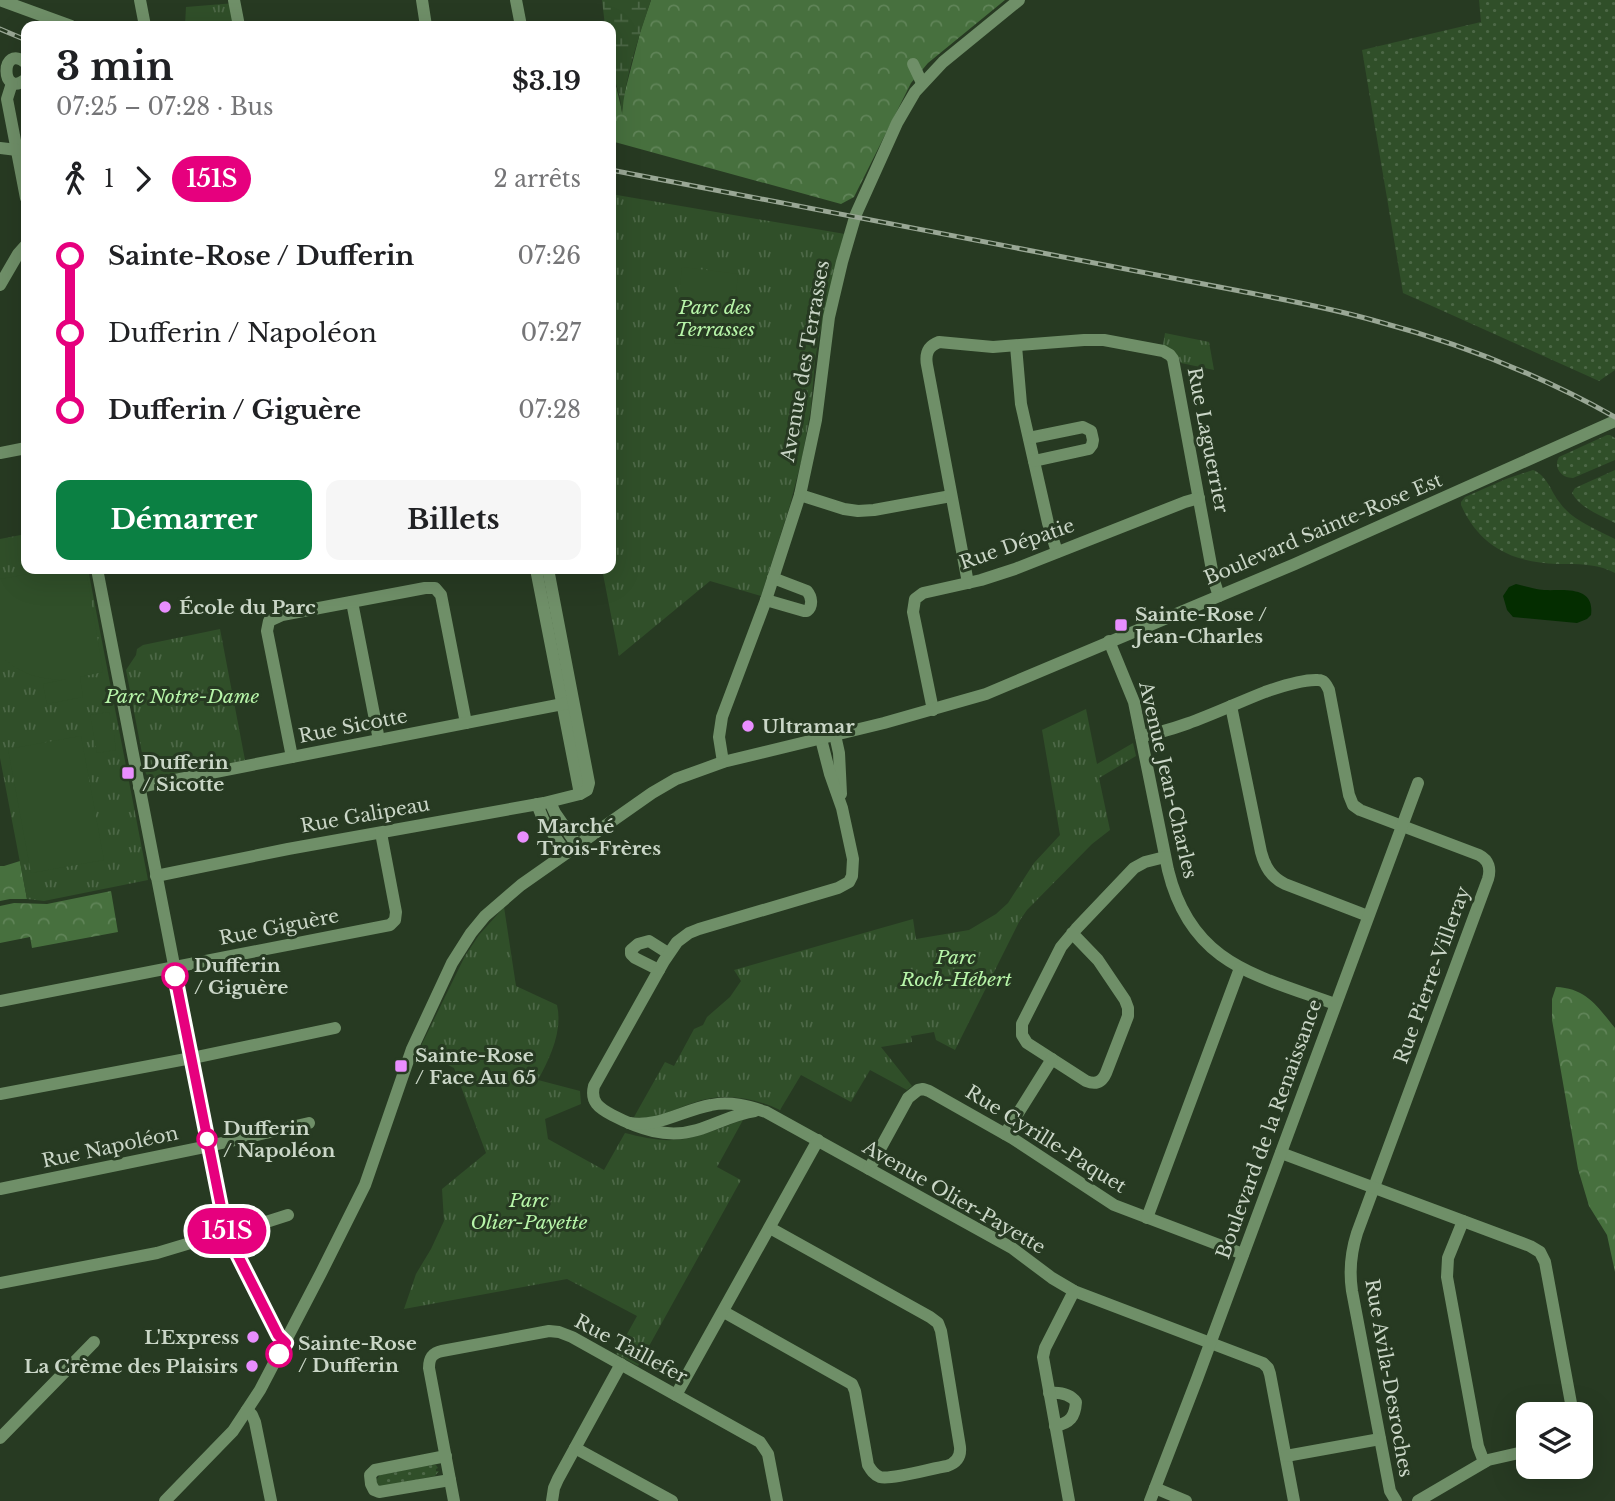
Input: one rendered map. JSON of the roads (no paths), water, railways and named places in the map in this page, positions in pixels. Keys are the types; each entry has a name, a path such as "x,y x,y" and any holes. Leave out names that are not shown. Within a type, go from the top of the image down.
{"street":[{"path":"0,0 57,21"},
{"path":"140,0 144,21"},
{"path":"234,0 238,21"},
{"path":"422,0 425,21"},
{"path":"516,0 520,21"},
{"name":"Avenue des Terrasses","path":"723,762 719,737 722,718 766,600 800,495 816,420 828,317 856,214 906,105 922,83 943,62 1019,0"},
{"path":"21,59 15,58 6,64 4,69 4,74 12,83 21,82"},
{"path":"913,64 922,83"},
{"path":"12,83 7,99 21,169"},
{"path":"0,148 17,149"},
{"path":"0,285 21,251"},
{"name":"Rue Laguerrier","path":"968,583 927,365 928,350 939,342 987,347 1098,340 1156,349 1170,355 1175,366 1219,596"},
{"path":"1016,346 1019,393 1050,532 1057,552"},
{"name":"Boulevard Sainte-Rose Est","path":"165,1501 221,1443 247,1410 286,1343 365,1185 418,1036 459,952 479,923 521,885 664,785 690,773 723,762 933,710 986,694 1349,540 1615,421"},
{"path":"1029,438 1083,427 1091,431 1093,437 1092,446 1088,449 1034,461"},
{"path":"0,453 21,449"},
{"path":"800,495 858,511 951,496"},
{"name":"Rue Dépatie","path":"933,710 913,615 917,596 1015,569 1199,498"},
{"path":"98,574 223,1217 237,1254 278,1335 286,1343"},
{"path":"543,574 568,703"},
{"path":"766,600 804,611 811,607 807,591 773,578"},
{"path":"292,757 268,635 270,619 425,587 439,590 441,594 466,723"},
{"path":"352,602 379,740"},
{"name":"Avenue Jean-Charles","path":"1109,641 1132,697 1165,857 1175,895 1189,924 1214,950 1240,968 1335,1004"},
{"name":"Rue Pierre-Villeray","path":"1231,706 1281,687 1313,680 1323,681 1329,690 1351,803 1360,810 1482,857 1488,864 1490,872 1374,1188"},
{"name":"Rue Sicotte","path":"139,787 568,703"},
{"name":"Rue Galipeau","path":"156,876 580,794 587,790 589,785 568,703"},
{"path":"1141,736 1170,730 1231,706 1261,852 1268,870 1285,884 1368,916"},
{"path":"759,1110 737,1114 700,1129 681,1133 651,1132 597,1105 593,1098 593,1089 668,953 681,939 699,929 832,890 849,882 853,864 842,808 839,753 835,735"},
{"path":"821,738 842,808"},
{"name":"Boulevard de la Renaissance","path":"1186,1501 1152,1495 1418,783"},
{"path":"543,803 555,813 571,849"},
{"name":"Rue Giguère","path":"0,1001 387,926 396,917 396,912 381,833"},
{"path":"1072,933 1098,960 1125,1000 1129,1013 1107,1073 1100,1082 1086,1081 1027,1043 1021,1035 1021,1027 1055,957 1072,933 1137,866 1165,857"},
{"path":"659,970 635,958 631,950 638,944 649,941 668,953"},
{"path":"1147,1218 1240,968"},
{"path":"0,1094 335,1028"},
{"path":"1005,1134 1052,1059"},
{"name":"Rue Cyrille-Paquet","path":"869,1169 908,1098 920,1089 936,1094 1005,1134 1106,1200 1243,1254"},
{"name":"Avenue Olier-Payette","path":"629,1123 651,1124 720,1103 742,1105 770,1114 1012,1248 1074,1291 1259,1361 1268,1368 1286,1456"},
{"name":"Rue Napoléon","path":"0,1189 309,1123"},
{"path":"676,1395 818,1140"},
{"path":"1281,1153 1533,1247 1542,1254 1571,1402"},
{"name":"Rue Avila-Desroches","path":"1374,1188 1354,1242 1350,1272 1390,1492 1396,1501"},
{"path":"0,1283 140,1256 288,1215"},
{"path":"1463,1221 1448,1258 1447,1277 1478,1446 1484,1462"},
{"path":"724,1311 852,1384 869,1465 875,1475 891,1477 951,1465 958,1459 960,1447 938,1323 770,1228"},
{"path":"1069,1501 1043,1362 1044,1352 1074,1291"},
{"name":"Rue Taillefer","path":"454,1501 429,1368 430,1359 435,1353 554,1331 572,1337 753,1437 763,1445 768,1454 777,1501"},
{"path":"0,1438 94,1342"},
{"path":"552,1501 556,1483 621,1364"},
{"path":"1049,1393 1062,1394 1076,1402 1070,1421 1055,1426"},
{"path":"247,1410 256,1422 271,1501"},
{"path":"1294,1501 1286,1456 1380,1439"},
{"path":"575,1448 672,1501"},
{"name":"Rue Avila-Desroches","path":"1418,1501 1492,1458 1516,1453"},
{"path":"446,1456 375,1470 370,1475 370,1483 374,1490 379,1492 450,1480"}],"railway":[{"path":"0,29 21,38"},
{"path":"616,171 1342,312 1438,339 1498,362 1558,387 1615,417"}],"place":[{"name":"École du Parc","path":"165,607"},
{"name":"Sainte-Rose / Jean-Charles","path":"1121,625"},
{"name":"Ultramar","path":"748,726"},
{"name":"Dufferin / Sicotte","path":"128,773"},
{"name":"Marché Trois-Frères","path":"523,837"},
{"name":"Dufferin / Giguère","path":"175,976"},
{"name":"Sainte-Rose / Face Au 65","path":"401,1066"},
{"name":"Dufferin / Napoléon","path":"207,1139"},
{"name":"L'Express","path":"253,1337"},
{"name":"Sainte-Rose / Dufferin","path":"279,1354"},
{"name":"La Crème des Plaisirs","path":"252,1366"}],"park label":[{"name":"Parc des Terrasses","path":"715,318"},
{"name":"Parc Notre-Dame","path":"182,696"},
{"name":"Parc Roch-Hébert","path":"956,968"},
{"name":"Parc Olier-Payette","path":"529,1211"}]}
